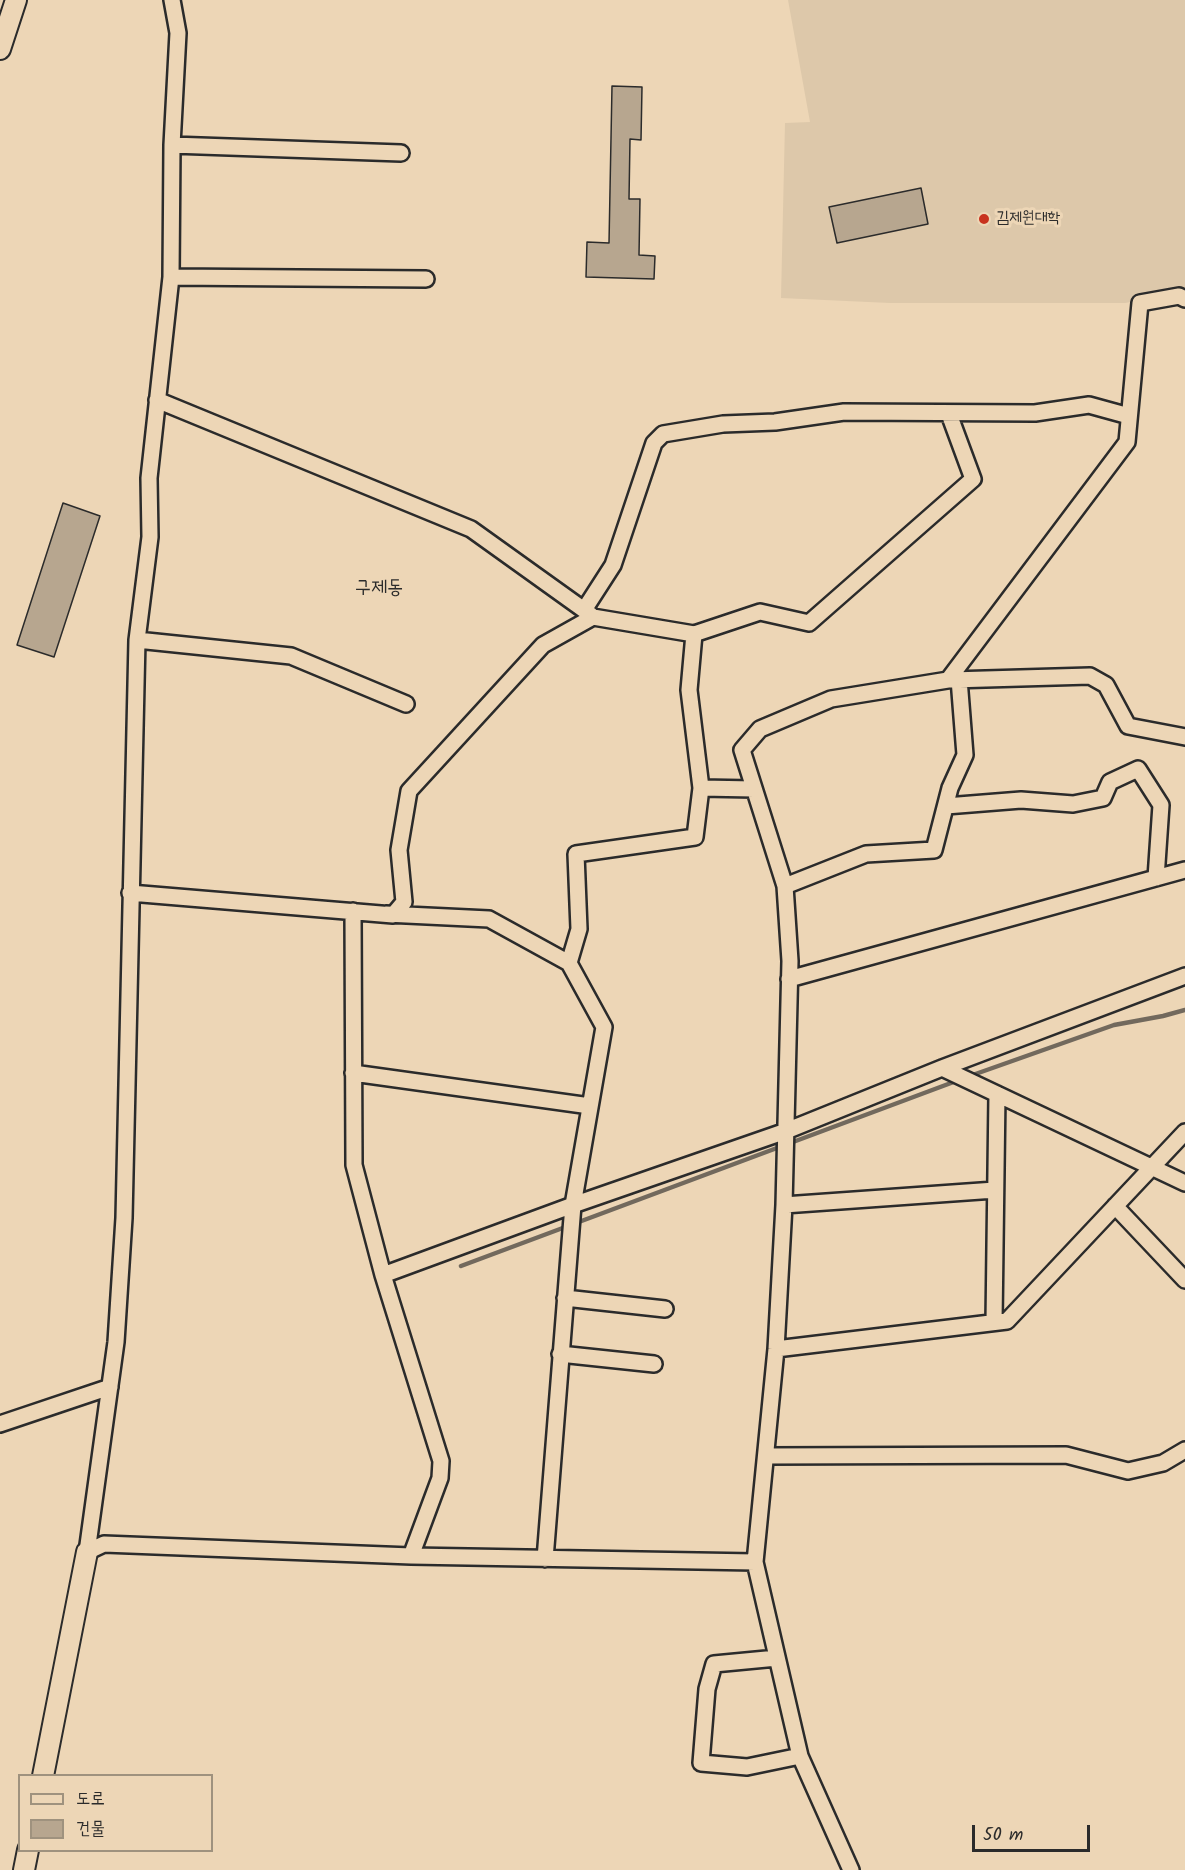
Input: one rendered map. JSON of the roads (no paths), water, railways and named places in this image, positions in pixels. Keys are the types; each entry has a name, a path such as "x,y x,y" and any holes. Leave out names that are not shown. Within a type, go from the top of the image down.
{"main road":[{"path":"0,49 16,0"},
{"path":"43,1774 87,1552"},
{"path":"24,1870 28,1852"}],"street":[{"path":"87,1552 116,1342 124,1218 137,640 150,537 149,478 171,277 172,145 178,33 172,0"},
{"path":"172,145 401,153"},
{"path":"171,277 426,279"},
{"path":"785,886 866,854 934,850 950,788 964,755 954,680 1127,442 1140,303 1179,296 1185,299"},
{"path":"158,399 471,530 589,613 694,633 760,612 809,623 973,479 949,414"},
{"path":"393,915 404,902 399,850 409,791 543,645 589,613 613,565 654,442 663,434 723,424 775,422 844,412 1035,413 1089,405 1129,416"},
{"path":"569,963 579,929 576,854 695,837 701,788 689,690 694,633"},
{"path":"137,640 291,656 406,704"},
{"path":"851,1870 800,1756 755,1562 776,1349 784,1205 790,961 785,886 742,750 760,729 831,699 954,680 1090,676 1106,685 1128,726 1185,737"},
{"path":"946,806 1021,800 1073,804 1103,798 1110,782 1138,769 1161,805 1156,878"},
{"path":"701,788 754,789"},
{"path":"789,979 1185,870"},
{"path":"130,893 393,915 489,919 569,963 604,1027 573,1205 545,1559"},
{"path":"353,911 354,1165 383,1275 441,1461 441,1478 411,1556"},
{"path":"383,1275 573,1205 786,1140 942,1068 1185,976"},
{"path":"942,1068 1185,1183"},
{"path":"353,1072 590,1106"},
{"path":"994,1322 997,1094"},
{"path":"776,1349 1007,1321 1185,1132"},
{"path":"784,1205 995,1190"},
{"path":"1115,1206 1185,1281"},
{"path":"565,1298 665,1309"},
{"path":"560,1354 654,1364"},
{"path":"0,1424 110,1387"},
{"path":"766,1456 1066,1455 1128,1471 1164,1462 1185,1450"},
{"path":"87,1552 104,1544 411,1556 755,1562"},
{"path":"777,1658 714,1664 707,1689 701,1763 747,1767 800,1756"}],"waterway":[{"path":"967,1077 1114,1025 1185,1010"},
{"path":"461,1266 959,1080"}],"place":[{"name":"김제원대학","path":"984,219"}],"district":[{"name":"구제동","path":"379,590"}]}
